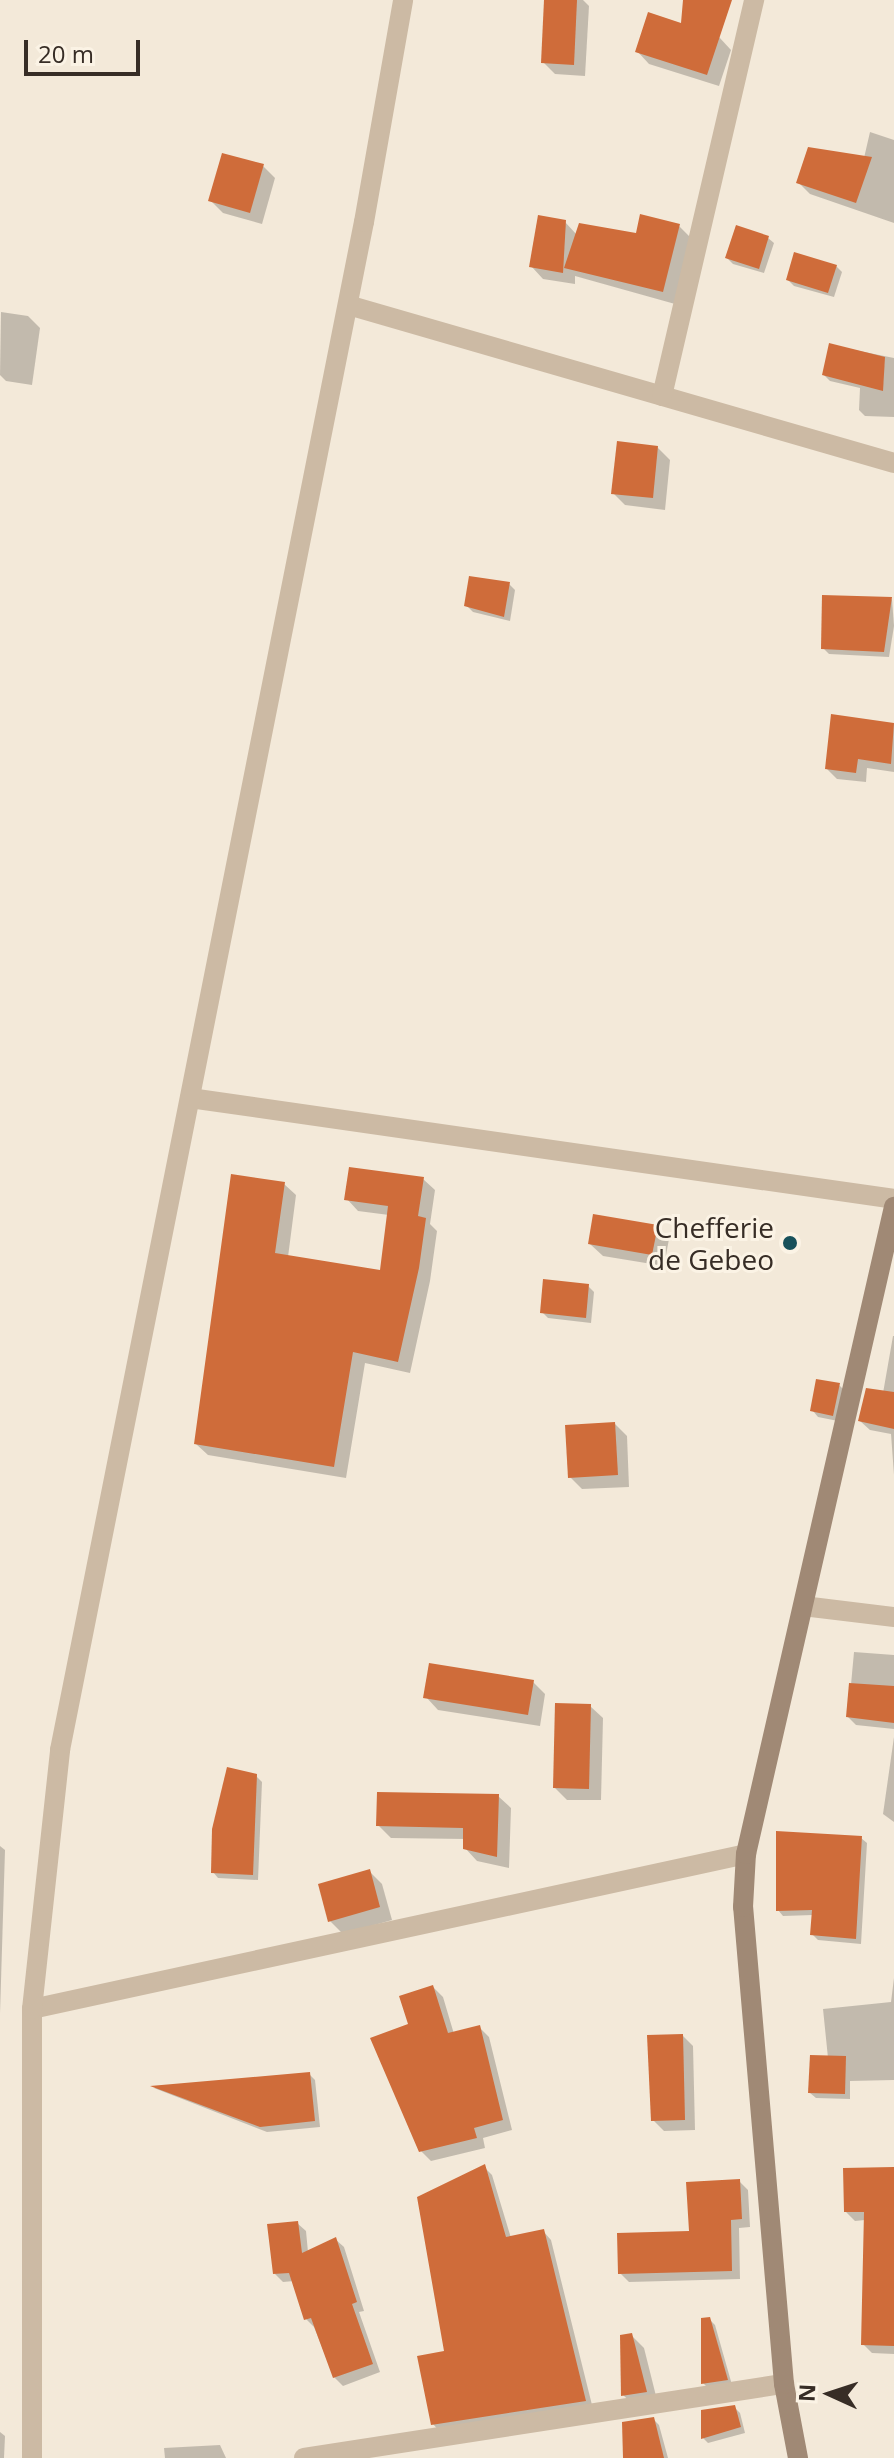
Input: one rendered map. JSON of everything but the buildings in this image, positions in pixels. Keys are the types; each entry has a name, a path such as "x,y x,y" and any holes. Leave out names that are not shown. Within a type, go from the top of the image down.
{"street":[{"path":"32,2458 32,2009 60,1750 348,305 403,0"},
{"path":"662,396 754,0"},
{"path":"348,305 894,463"},
{"path":"190,1098 894,1199"},
{"path":"798,2458 784,2384 743,1907 746,1854 894,1207"},
{"path":"803,1606 894,1617"},
{"path":"32,2009 746,1854"},
{"path":"304,2458 784,2384"}],"place":[{"name":"Chefferie de Gebeo","path":"790,1243"}]}
